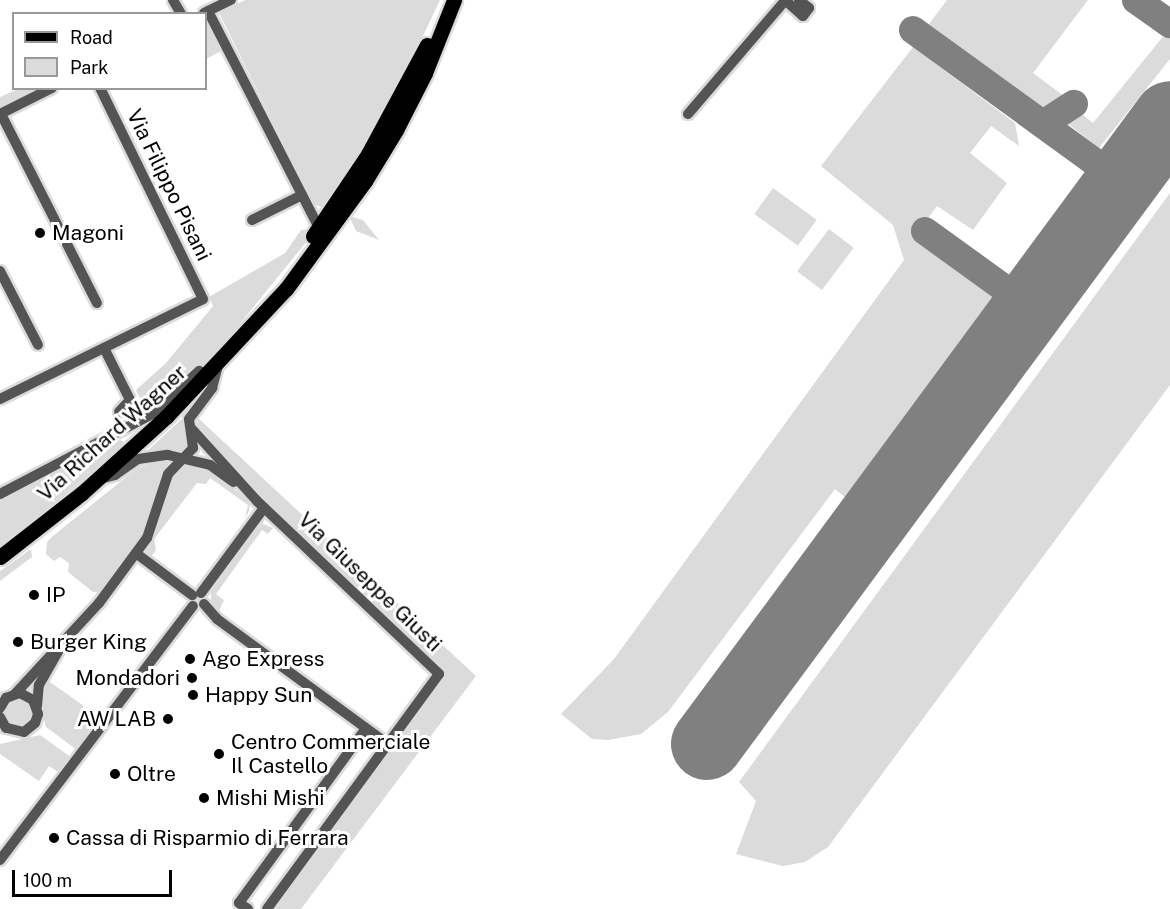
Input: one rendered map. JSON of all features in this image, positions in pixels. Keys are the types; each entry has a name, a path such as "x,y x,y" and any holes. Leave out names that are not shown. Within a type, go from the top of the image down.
{"main road":[{"name":"Via Richard Wagner","path":"269,304 368,154 453,1"},
{"name":"Via Richard Wagner","path":"0,557 98,479 167,416 223,357 305,263 383,152 425,72 453,1"}],"street":[{"path":"206,12 231,0"},
{"path":"688,114 785,1 803,16 809,8 799,0"},
{"path":"207,14 319,228"},
{"path":"48,90 1,114 97,303"},
{"name":"Via Filippo Pisani","path":"101,90 203,299 104,348"},
{"path":"252,220 302,195"},
{"path":"0,271 4,286 38,345"},
{"path":"0,399 104,348 129,400 119,412"},
{"path":"0,708 9,695 58,650 104,597 137,554 147,538 168,474 188,457 195,442 191,428 191,413 212,388 223,357"},
{"path":"0,494 162,408 201,369 223,357"},
{"name":"Via Giuseppe Giusti","path":"191,428 261,505 439,674 267,909"},
{"name":"Via Giuseppe Giusti","path":"98,479 115,475 138,459 168,454 188,457 210,465 261,505"},
{"path":"0,860 198,600 261,505"},
{"path":"137,554 198,600 217,619 388,744"},
{"path":"0,737 35,723 39,685 58,650"},
{"path":"9,695 27,695 37,706"},
{"path":"0,720 16,732"},
{"path":"248,909 239,903 366,728"}],"green space":[{"path":"245,0 440,0 383,120 326,209 314,204 219,13"},
{"path":"947,0 1088,0 1033,73 1064,96 1041,110 929,24"},
{"path":"207,24 221,51 207,58"},
{"path":"1165,34 1170,38 1170,59 1099,148 1067,123 1077,110 1093,123"},
{"path":"913,47 1015,123 1019,146 991,126 970,153 1007,183 973,230 937,206 915,236 997,296 846,498 835,489 668,712 641,734 608,740 592,739 561,714 614,659 904,260 893,225 821,166"},
{"path":"16,90 35,90 0,106 0,97"},
{"path":"773,188 817,220 798,246 754,214"},
{"path":"1170,193 1170,385 828,847 805,862 783,866 736,854 756,801 739,782"},
{"path":"349,216 363,220 379,240 356,231"},
{"path":"307,229 307,241 217,352 156,408 126,425 125,421 143,404 136,390 166,363 213,306 209,297 285,253 301,230"},
{"path":"829,229 854,248 822,290 797,271"},
{"path":"186,415 190,446 186,450 146,452"},
{"path":"198,418 476,676 301,909 274,909 445,673 265,504 197,429"},
{"path":"115,439 123,441 123,447 0,547 0,500"},
{"path":"165,461 177,462 147,533 101,592 93,592 68,572 69,563 60,557 54,561 46,554 47,542 53,536 130,474 140,467"},
{"path":"183,463 205,467 227,482 250,503 249,511 245,518 248,505 210,478 206,484 197,483 154,539 156,550 151,557 145,550 169,479"},
{"path":"259,522 273,528 268,534 262,530 216,594 224,600 219,611 211,602 211,588"},
{"path":"31,549 32,557 0,581 0,571"},
{"path":"47,680 101,718 77,750 46,727 41,709 42,689"},
{"path":"18,699 27,703 31,712 27,721 18,725 9,721 5,712 9,703"},
{"path":"40,735 72,758 61,774 49,766 39,781 0,754 0,744"}],"taxiway":[{"path":"1136,0 1170,24"},
{"path":"913,30 1122,182"},
{"path":"1043,124 1074,104"},
{"path":"925,231 1030,307"}],"runway":[{"path":"707,744 1170,117"}],"place":[{"name":"Magoni","path":"40,233"},
{"name":"IP","path":"34,595"},
{"name":"Burger King","path":"18,642"},
{"name":"Ago Express","path":"190,659"},
{"name":"Mondadori","path":"192,678"},
{"name":"Happy Sun","path":"193,695"},
{"name":"AW LAB","path":"168,719"},
{"name":"Centro Commerciale Il Castello","path":"219,754"},
{"name":"Oltre","path":"115,774"},
{"name":"Mishi Mishi","path":"204,798"},
{"name":"Cassa di Risparmio di Ferrara","path":"54,838"}]}
